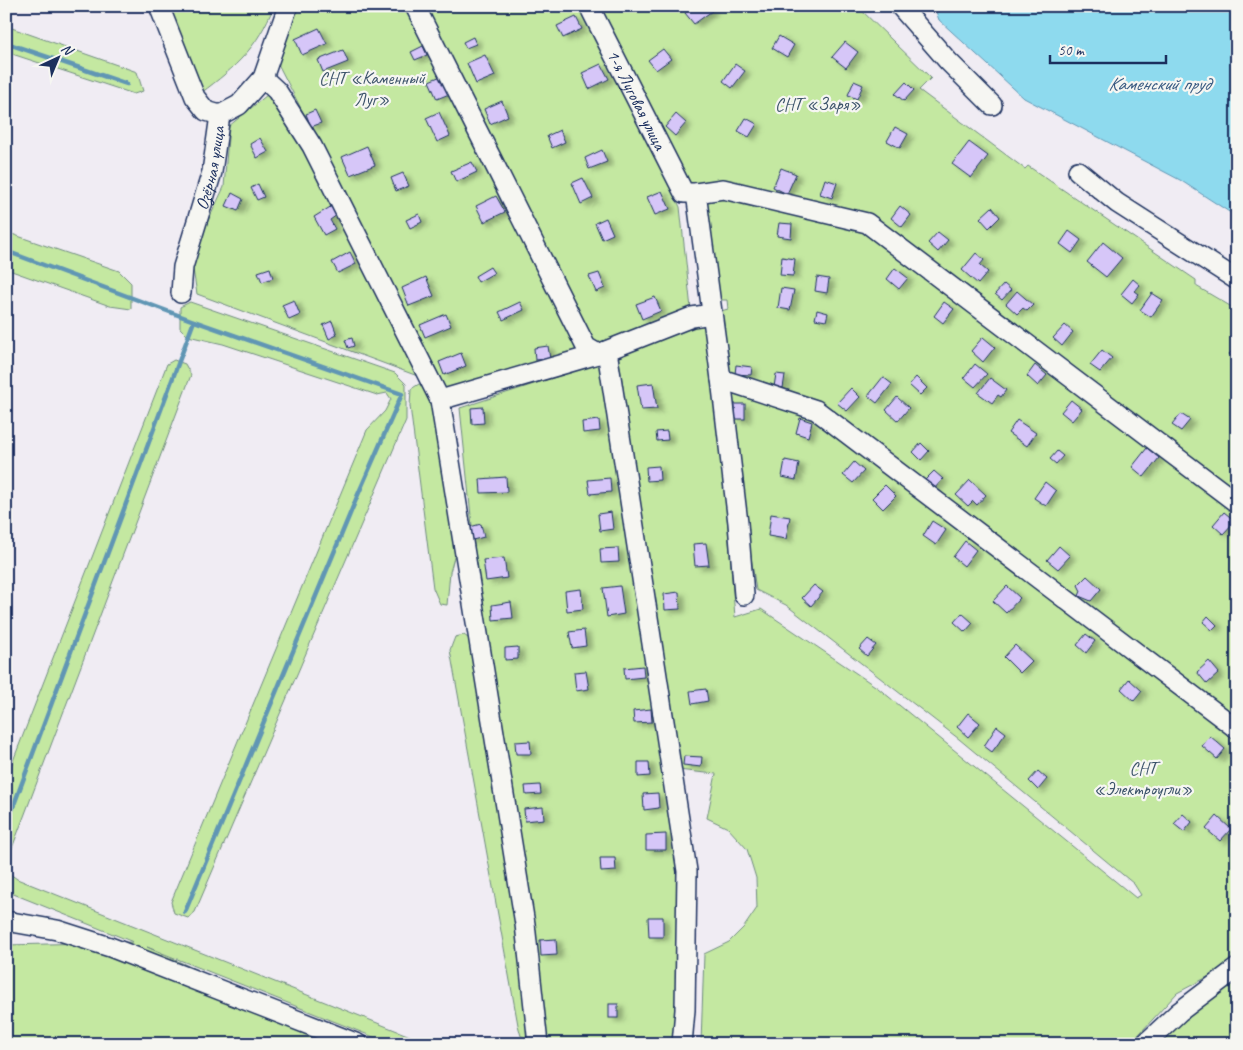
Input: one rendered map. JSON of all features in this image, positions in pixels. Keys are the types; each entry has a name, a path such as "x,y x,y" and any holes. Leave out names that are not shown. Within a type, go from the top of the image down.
{"street":[{"path":"158,6 194,97 206,111 220,115"},
{"name":"Озёрная улица","path":"181,293 182,267 212,172 220,115 239,105 262,78 288,6"},
{"path":"415,6 586,347 602,352"},
{"name":"1-я Луговая улица","path":"589,6 690,193 712,314 738,523 744,594"},
{"path":"900,6 948,61 992,105"},
{"path":"262,78 277,91 312,146 440,400 525,924 538,1044"},
{"path":"1078,171 1116,203 1237,280"},
{"path":"690,193 723,189 866,223 1237,503"},
{"path":"440,400 602,352 692,317 712,314"},
{"path":"602,352 687,871 685,1010 682,1044"},
{"path":"720,379 816,410 1237,729"},
{"path":"6,921 57,930 110,947 358,1044"},
{"path":"1145,1044 1179,1012 1237,968"}],"green space":[{"path":"170,6 274,6 260,34 245,55 201,93"},
{"name":"СНТ «Каменный Луг»","path":"299,6 412,6 581,351 444,395 428,354 278,64"},
{"path":"422,6 583,6 680,207 691,309 602,345 593,344"},
{"name":"СНТ «Заря»","path":"600,6 857,6 931,78 919,90 1025,169 1028,166 1196,280 1196,286 1237,310 1237,492 1067,363 869,218 689,189"},
{"path":"6,26 137,72 143,91 134,94 6,52"},
{"path":"267,95 299,144 303,144 423,378 197,294 191,257 224,187 229,126"},
{"path":"719,196 866,229 1237,512 1237,721 825,407 725,373 721,311 728,309 727,300 718,300 707,199"},
{"path":"6,232 119,271 131,283 131,309 110,306 6,269"},
{"path":"190,302 395,373 406,384 406,420 195,912 188,918 174,913 171,902 367,430 385,411 391,399 387,393 377,395 223,344 188,336 180,328 180,307"},
{"name":"СНТ «Электроугли»","path":"708,320 717,388 735,617 761,609 878,688 1136,898 1141,895 1134,884 959,739 786,605 756,590 733,436 729,390 817,418 1237,740 1237,957 1217,972 1177,993 1130,1044 701,1044 704,954 729,942 744,927 757,908 756,878 747,849 728,828 707,818 716,774 677,770 618,353"},
{"path":"174,360 185,364 191,375 6,864 6,779 167,364"},
{"path":"602,362 679,872 677,1044 545,1044 476,565 460,408"},
{"path":"419,384 423,385 439,414 456,550 450,572 447,605 440,604 433,588 410,406 411,389"},
{"path":"464,635 472,641 513,897 530,1029 526,1038 521,1036 518,1025 450,650 455,637"},
{"path":"6,871 17,879 430,1044 391,1044 147,947 358,1044 6,1044 6,945 133,942 6,891"},
{"path":"1237,978 1237,1044 1158,1044 1172,1029"}],"water":[{"name":"Каменский пруд","path":"934,6 1237,6 1237,217 1180,180 1024,98 939,20"}],"building":[{"path":"694,6 709,6 712,11 694,24 685,13"},
{"path":"576,17 582,29 563,38 557,26"},
{"path":"319,28 327,44 302,55 295,39"},
{"path":"779,36 794,45 787,57 772,48"},
{"path":"473,37 476,44 466,48 463,42"},
{"path":"845,42 858,52 846,68 832,57"},
{"path":"423,46 427,55 415,60 411,52"},
{"path":"663,49 671,59 656,70 648,60"},
{"path":"343,50 348,62 323,72 318,60"},
{"path":"485,55 495,76 476,84 467,63"},
{"path":"601,64 609,79 589,89 582,73"},
{"path":"735,64 745,71 732,88 723,81"},
{"path":"441,76 449,94 437,99 429,81"},
{"path":"854,81 863,85 857,99 848,95"},
{"path":"906,82 914,90 904,101 895,94"},
{"path":"502,101 508,116 490,124 484,109"},
{"path":"315,110 321,123 311,127 306,114"},
{"path":"439,112 450,136 437,142 426,118"},
{"path":"676,114 686,123 675,136 665,127"},
{"path":"746,118 757,124 749,137 738,131"},
{"path":"895,127 908,134 900,148 887,141"},
{"path":"560,130 565,142 552,148 547,136"},
{"path":"260,138 268,152 257,158 250,144"},
{"path":"969,142 988,156 971,178 952,164"},
{"path":"367,146 375,165 350,175 342,157"},
{"path":"602,150 607,162 589,169 585,158"},
{"path":"472,162 477,172 456,182 451,171"},
{"path":"781,168 796,174 787,194 773,187"},
{"path":"403,173 409,186 396,191 391,178"},
{"path":"583,178 593,198 581,204 572,183"},
{"path":"825,179 837,183 832,198 820,194"},
{"path":"258,184 264,197 257,200 251,188"},
{"path":"662,191 670,209 655,215 647,197"},
{"path":"232,193 243,199 238,211 226,206"},
{"path":"496,196 505,212 484,222 476,206"},
{"path":"332,206 337,215 330,220 335,229 324,235 314,217"},
{"path":"900,206 911,215 902,227 891,218"},
{"path":"992,207 1000,217 989,228 980,218"},
{"path":"419,214 422,222 410,228 406,220"},
{"path":"606,218 613,234 602,239 595,223"},
{"path":"779,223 792,224 791,238 777,236"},
{"path":"1069,231 1081,240 1072,253 1060,244"},
{"path":"938,232 948,240 938,252 928,243"},
{"path":"1103,242 1122,258 1106,277 1087,262"},
{"path":"350,252 356,264 338,273 332,262"},
{"path":"976,253 984,260 980,265 988,272 978,284 962,270"},
{"path":"782,257 795,259 793,276 780,275"},
{"path":"490,267 494,273 478,282 475,276"},
{"path":"270,268 273,278 262,282 258,272"},
{"path":"895,268 908,278 899,289 887,279"},
{"path":"599,273 605,288 596,292 589,276"},
{"path":"426,277 434,296 409,306 402,288"},
{"path":"817,277 829,279 827,293 815,291"},
{"path":"1133,279 1140,285 1135,291 1139,294 1132,303 1121,294"},
{"path":"1004,284 1011,290 1002,300 995,294"},
{"path":"781,288 794,290 790,310 778,308"},
{"path":"1017,291 1033,305 1027,311 1023,308 1017,314 1006,304"},
{"path":"1152,293 1163,300 1151,317 1140,310"},
{"path":"655,297 661,311 642,319 636,304"},
{"path":"294,300 300,315 289,320 282,305"},
{"path":"520,302 524,310 503,320 499,312"},
{"path":"944,302 954,309 943,323 934,316"},
{"path":"817,310 828,313 826,321 815,319"},
{"path":"446,314 451,326 425,337 420,325"},
{"path":"332,321 337,335 329,339 323,325"},
{"path":"1065,325 1073,332 1062,346 1053,338"},
{"path":"983,337 995,347 983,362 971,351"},
{"path":"352,338 354,346 348,348 345,340"},
{"path":"548,346 550,359 535,360 534,348"},
{"path":"1237,346 1237,361 1229,354"},
{"path":"1102,350 1112,358 1100,372 1090,365"},
{"path":"461,353 466,366 444,375 439,362"},
{"path":"975,364 987,374 975,387 964,378"},
{"path":"736,365 752,367 751,375 735,374"},
{"path":"1035,365 1047,375 1038,386 1027,376"},
{"path":"776,374 785,375 783,388 774,387"},
{"path":"883,377 892,384 877,403 868,396"},
{"path":"916,377 927,388 920,395 909,385"},
{"path":"990,378 1006,390 1001,397 998,395 992,403 978,393"},
{"path":"653,383 657,409 641,410 637,385"},
{"path":"851,388 860,397 847,411 837,403"},
{"path":"897,397 909,408 898,421 886,410"},
{"path":"1071,400 1082,409 1072,421 1061,412"},
{"path":"735,404 745,404 745,419 735,419"},
{"path":"483,407 484,423 472,424 471,408"},
{"path":"1181,414 1190,420 1181,431 1172,425"},
{"path":"800,418 812,422 808,437 796,433"},
{"path":"599,420 600,431 583,433 582,422"},
{"path":"1017,420 1036,433 1027,446 1008,433"},
{"path":"667,431 668,440 657,441 656,432"},
{"path":"921,443 929,451 921,460 913,452"},
{"path":"1147,448 1159,458 1144,477 1132,467"},
{"path":"1057,451 1063,456 1056,464 1050,459"},
{"path":"785,460 799,463 796,480 782,477"},
{"path":"854,462 864,471 853,483 843,475"},
{"path":"659,466 660,480 647,481 646,467"},
{"path":"934,471 943,479 933,490 924,481"},
{"path":"506,477 507,492 481,493 480,479"},
{"path":"610,478 611,492 590,494 588,480"},
{"path":"970,480 986,495 977,505 973,501 968,506 956,495"},
{"path":"1045,482 1056,491 1046,506 1034,498"},
{"path":"885,485 896,496 883,509 872,498"},
{"path":"611,512 613,529 600,531 598,514"},
{"path":"1224,512 1235,521 1223,534 1213,525"},
{"path":"771,514 790,517 786,539 768,536"},
{"path":"932,521 946,530 936,545 923,536"},
{"path":"481,524 484,537 469,541 466,528"},
{"path":"965,541 976,550 964,566 953,557"},
{"path":"706,543 709,565 695,566 693,544"},
{"path":"1059,546 1070,556 1058,569 1047,560"},
{"path":"618,548 619,562 601,563 600,549"},
{"path":"504,558 507,578 486,581 483,560"},
{"path":"1087,576 1101,589 1091,601 1079,596 1081,591 1078,585"},
{"path":"814,585 823,592 811,606 802,598"},
{"path":"620,586 624,614 607,617 603,588"},
{"path":"1007,586 1020,598 1006,613 993,601"},
{"path":"581,589 583,609 567,611 565,591"},
{"path":"679,592 680,609 665,610 664,594"},
{"path":"511,602 513,618 493,620 492,605"},
{"path":"962,613 973,623 965,632 954,622"},
{"path":"1208,616 1217,625 1212,630 1203,622"},
{"path":"584,630 586,646 572,648 569,632"},
{"path":"1086,634 1095,641 1086,653 1077,645"},
{"path":"868,639 876,645 867,656 859,649"},
{"path":"1015,645 1032,661 1020,673 1004,657"},
{"path":"518,647 518,659 505,660 505,648"},
{"path":"1209,661 1219,673 1207,684 1197,672"},
{"path":"643,666 644,677 625,679 624,668"},
{"path":"586,671 589,689 576,691 574,672"},
{"path":"1129,679 1142,691 1134,701 1121,689"},
{"path":"706,689 708,701 692,704 690,691"},
{"path":"651,709 652,722 634,723 633,711"},
{"path":"968,713 980,723 968,737 957,727"},
{"path":"997,726 1006,733 992,752 984,746"},
{"path":"1210,736 1225,749 1217,759 1202,746"},
{"path":"530,741 531,754 516,754 515,742"},
{"path":"684,756 702,757 701,767 683,765"},
{"path":"638,762 649,762 650,776 638,777"},
{"path":"1038,771 1047,779 1038,790 1029,781"},
{"path":"540,785 541,794 526,795 525,786"},
{"path":"658,793 659,808 644,810 643,794"},
{"path":"543,807 544,819 525,821 524,809"},
{"path":"1183,814 1192,822 1184,832 1174,824"},
{"path":"1217,816 1231,829 1220,841 1206,829"},
{"path":"666,834 666,850 646,850 646,835"},
{"path":"600,858 615,858 616,871 601,872"},
{"path":"648,917 663,917 663,937 649,937"},
{"path":"556,939 557,955 541,956 540,940"},
{"path":"609,1004 618,1004 618,1018 609,1018"}],"waterway":[{"path":"6,43 127,84"},
{"path":"6,251 194,321 402,394 357,497 185,912"},
{"path":"6,826 194,321"}]}
